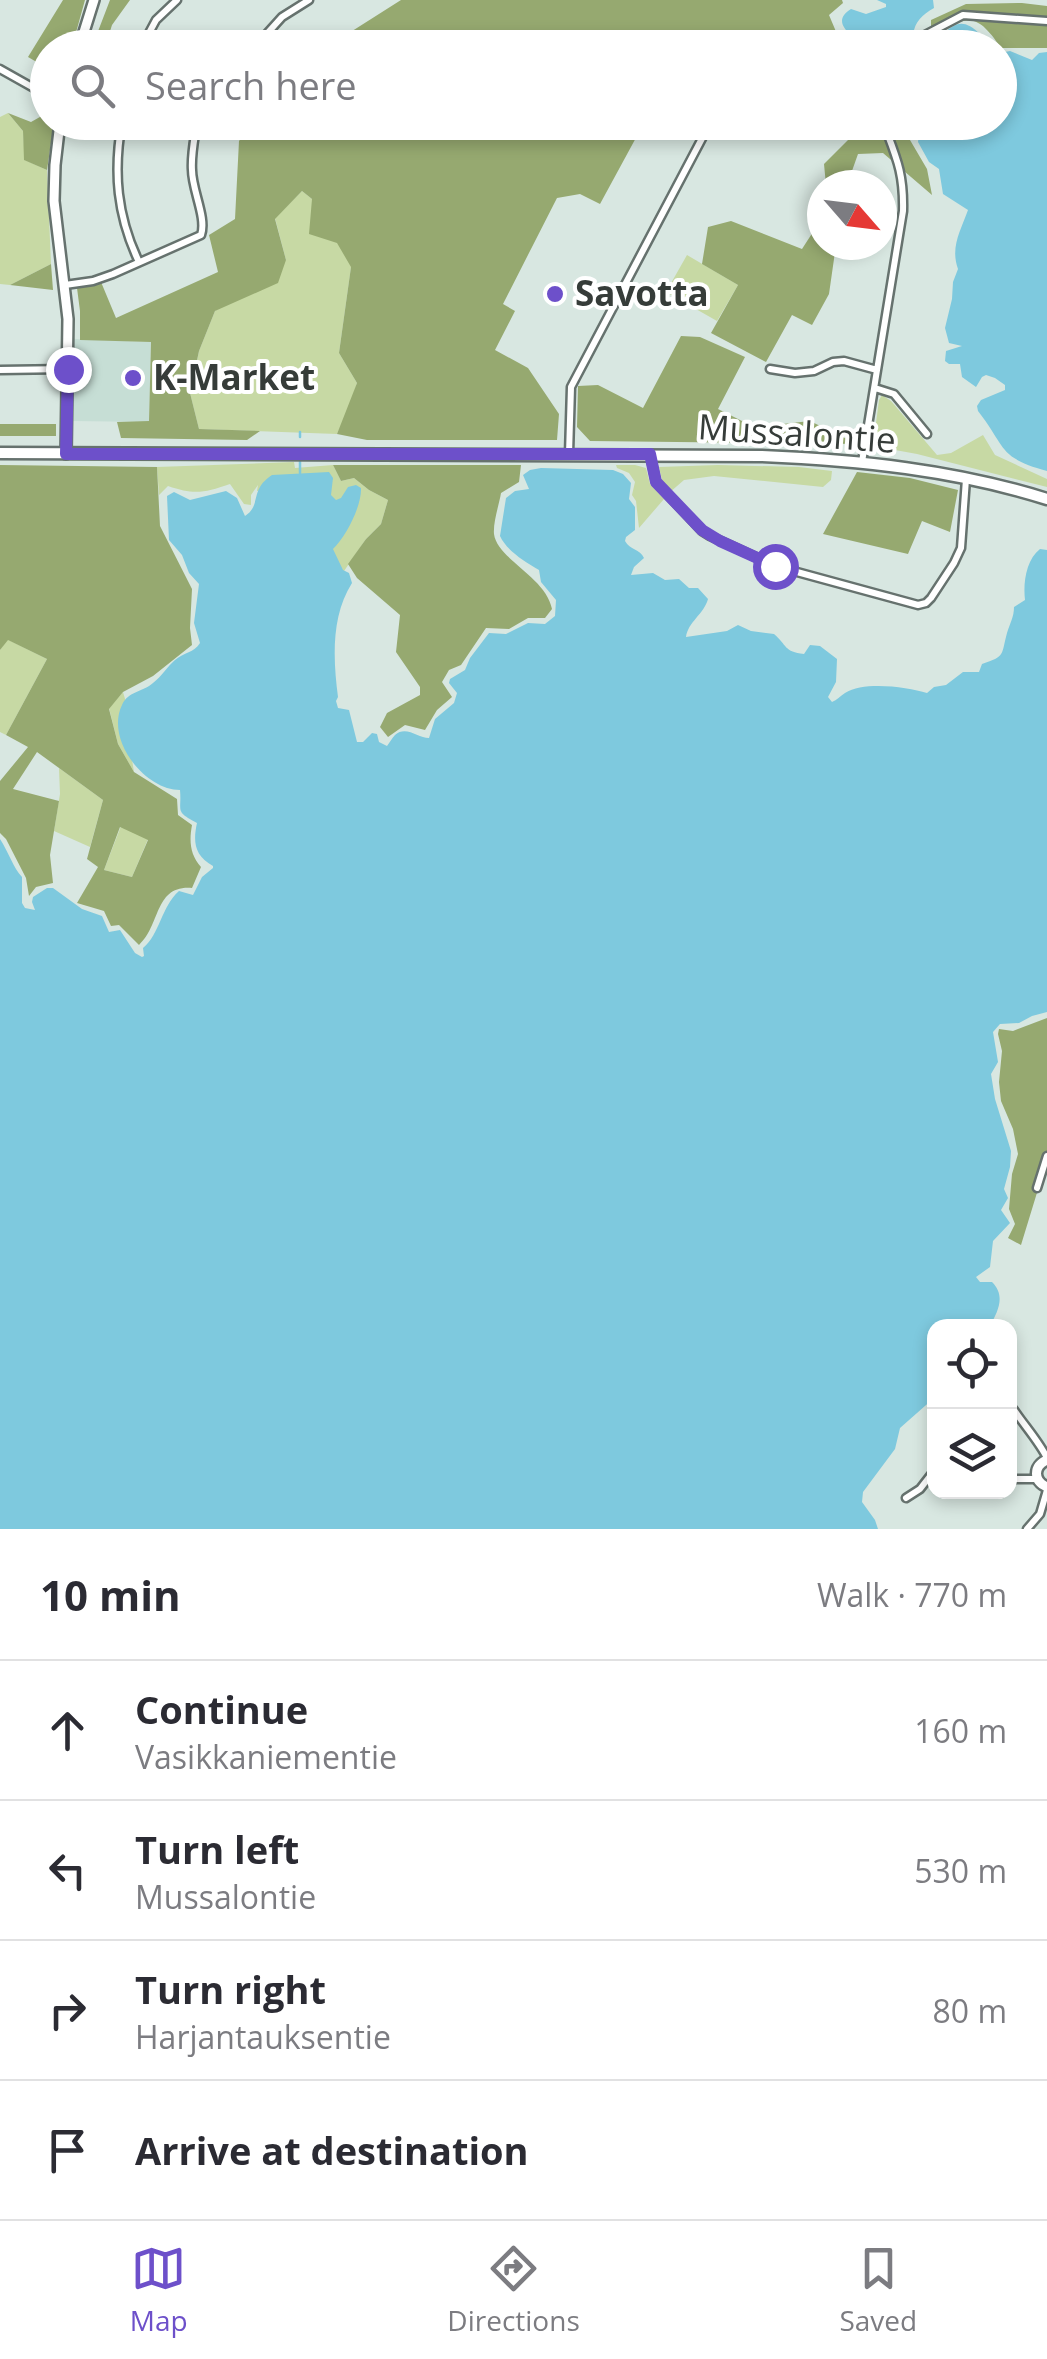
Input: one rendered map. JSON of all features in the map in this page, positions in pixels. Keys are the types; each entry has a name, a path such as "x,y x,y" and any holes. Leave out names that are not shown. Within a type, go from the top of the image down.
{"main road":[{"name":"Mussalontie","path":"0,454 762,456 862,462 966,479 1047,498"}],"street":[{"path":"85,30 94,0"},
{"path":"151,30 176,0"},
{"path":"270,30 282,17 310,0"},
{"path":"934,30 963,14 1047,20"},
{"path":"0,70 30,86"},
{"path":"58,140 54,201 68,319 66,454"},
{"path":"119,140 117,186 122,221 138,262"},
{"path":"65,285 94,281 201,235 204,229 192,166 196,140"},
{"path":"569,454 571,387 701,140"},
{"path":"862,462 903,210 904,184 890,140"},
{"path":"770,369 814,372 844,361 877,370"},
{"path":"0,370 68,369"},
{"path":"874,388 894,394 927,434"},
{"path":"650,454 656,482 710,536 775,566 918,605 932,598 961,548 966,479"},
{"path":"1037,1188 1047,1156"},
{"path":"1017,1415 1047,1459 1037,1469 1037,1478 1047,1488 1044,1516 1027,1529"},
{"path":"1017,1479 1037,1478"},
{"path":"906,1498 927,1480"}],"shaded area":[{"path":"73,339 151,342 149,422 71,421"}],"green space":[{"path":"63,0 85,0 77,30 45,30"},
{"path":"110,0 130,0 110,30 99,30"},
{"path":"401,0 843,3 829,15 835,30 354,30"},
{"path":"966,4 1047,6 1047,48 1017,48 1017,30 987,30 970,21 931,30 931,20"},
{"path":"8,113 23,131 25,160 47,170 51,264 10,285 0,284 0,117"},
{"path":"8,113 30,122 30,140 51,140 47,170 24,160 23,131"},
{"path":"635,140 600,204 580,194 557,198 503,304 515,311 495,350 528,368 559,414 557,440 367,440 337,434 357,383 339,353 351,267 337,243 309,234 312,199 302,191 275,219 286,260 278,283 215,311 199,351 190,393 199,429 260,431 247,440 121,438 117,422 149,421 151,342 80,340 77,288 101,282 116,318 218,272 209,235 235,219 239,141"},
{"path":"848,140 910,140 927,169 932,195 883,153 858,154 852,170 825,170 824,164"},
{"path":"302,191 312,199 348,207 351,267 339,353 357,383 349,410 337,434 199,429 190,393 199,351 215,311 286,260 275,218"},
{"path":"731,221 802,249 807,241 807,260 834,260 829,294 812,325 792,315 766,362 711,333 738,285 702,264 708,227"},
{"path":"687,255 738,285 717,321 666,292"},
{"path":"51,264 53,290 10,285"},
{"path":"681,336 700,337 745,357 718,409 754,427 810,421 857,444 590,441 577,427 578,386 598,385 643,408"},
{"path":"882,395 937,455 951,453 983,435 995,455 1047,479 1047,487 873,446"},
{"path":"0,424 56,424 56,436 0,436"},
{"path":"294,462 295,468 333,465 341,481 354,478 388,500 381,524 342,574 303,481 257,491 258,485 251,495 251,505 244,504 230,484 199,492 168,486 159,495 157,467"},
{"path":"0,465 157,467 160,526 192,589 192,645 153,676 123,692 109,709 118,744 134,772 177,799 178,815 192,825 191,848 201,867 192,888 180,889 164,899 139,945 119,925 111,926 104,911 77,903 98,867 87,859 103,800 37,752 13,789 59,801 50,855 53,883 36,887 29,896 26,878 0,833 0,781 28,747 6,735 47,659 8,640 0,650","holes":["120,827 148,840 132,877 104,870"]},
{"path":"333,465 521,465 519,482 501,493 494,534 503,552 541,587 552,609 545,618 528,618 509,629 486,628 461,665 449,670 442,682 452,697 437,710 425,730 405,725 388,737 380,727 387,713 420,695 420,687 396,652 400,615 357,578 348,564 381,524 388,500 354,478 341,481"},
{"path":"616,465 646,468 650,484 664,499 639,528 632,495 635,482"},
{"path":"718,465 832,471 831,480 823,487 714,476 684,480 669,493 659,467"},
{"path":"857,472 910,478 958,490 950,532 922,521 908,554 823,534"},
{"path":"7,639 47,659 6,735 0,732 0,650"},
{"path":"123,692 132,723 129,741 134,772 118,744 109,708"},
{"path":"59,768 103,800 90,847 54,831 60,794"},
{"path":"121,826 148,839 132,877 104,870"},
{"path":"1047,1018 1047,1160 1021,1245 1008,1238 1015,1224 1009,1209 1018,1154 1001,1101 1002,1051 998,1034 999,1029 1013,1031"}],"water":[{"path":"877,0 933,0 934,8 914,30 845,29 842,19 851,9 866,14 886,4"},
{"path":"963,24 975,30 949,30"},
{"path":"1047,52 1047,471 1011,456 978,411 981,400 1005,390 1005,385 986,375 976,387 962,377 960,364 945,361 946,351 962,346 949,343 945,328 958,269 956,246 968,210 943,194 939,169 929,162 918,142 1017,140 1017,54 1032,60"},
{"path":"530,470 613,470 623,474 631,483 629,499 635,507 635,530 625,541 644,558 631,575 653,573 665,580 679,579 689,588 698,588 708,599 686,637 727,631 738,625 774,634 789,650 798,653 804,654 810,645 820,646 837,659 836,682 828,697 832,702 863,687 897,687 927,693 963,672 979,672 982,664 1001,654 1014,607 1025,600 1029,565 1040,549 1047,550 1047,1012 1019,1023 1000,1024 993,1032 998,1062 991,1074 1011,1151 1004,1189 1008,1198 1001,1210 1010,1223 993,1241 990,1267 976,1277 980,1282 992,1282 999,1293 993,1319 927,1319 927,1404 900,1428 895,1449 863,1492 862,1502 878,1529 0,1529 0,839 22,877 25,908 35,910 33,897 53,888 82,909 102,916 109,932 120,930 142,957 143,948 173,897 179,891 193,895 202,877 213,868 195,842 197,823 182,813 180,790 154,782 142,772 132,761 119,733 118,719 125,700 153,683 175,660 200,643 194,623 199,584 169,540 167,496 174,492 190,500 226,491 237,498 245,516 253,507 260,486 272,475 329,472 333,478 331,495 336,500 348,487 361,488 352,520 333,549 352,583 337,624 336,701 338,708 349,710 357,742 363,742 372,733 387,746 403,731 429,738 435,719 454,703 457,693 450,679 465,670 489,633 506,634 528,623 545,624 555,616 556,600 541,582 539,570 522,560 500,536 506,498 515,491 529,489 523,475"}],"waterway":[{"path":"300,432 300,437"},
{"path":"300,460 300,473"}],"place":[{"name":"Savotta","path":"555,294"},
{"name":"K-Market","path":"133,378"}],"route":[{"path":"68,369 66,454 650,454 656,482 702,530 775,566"}]}
